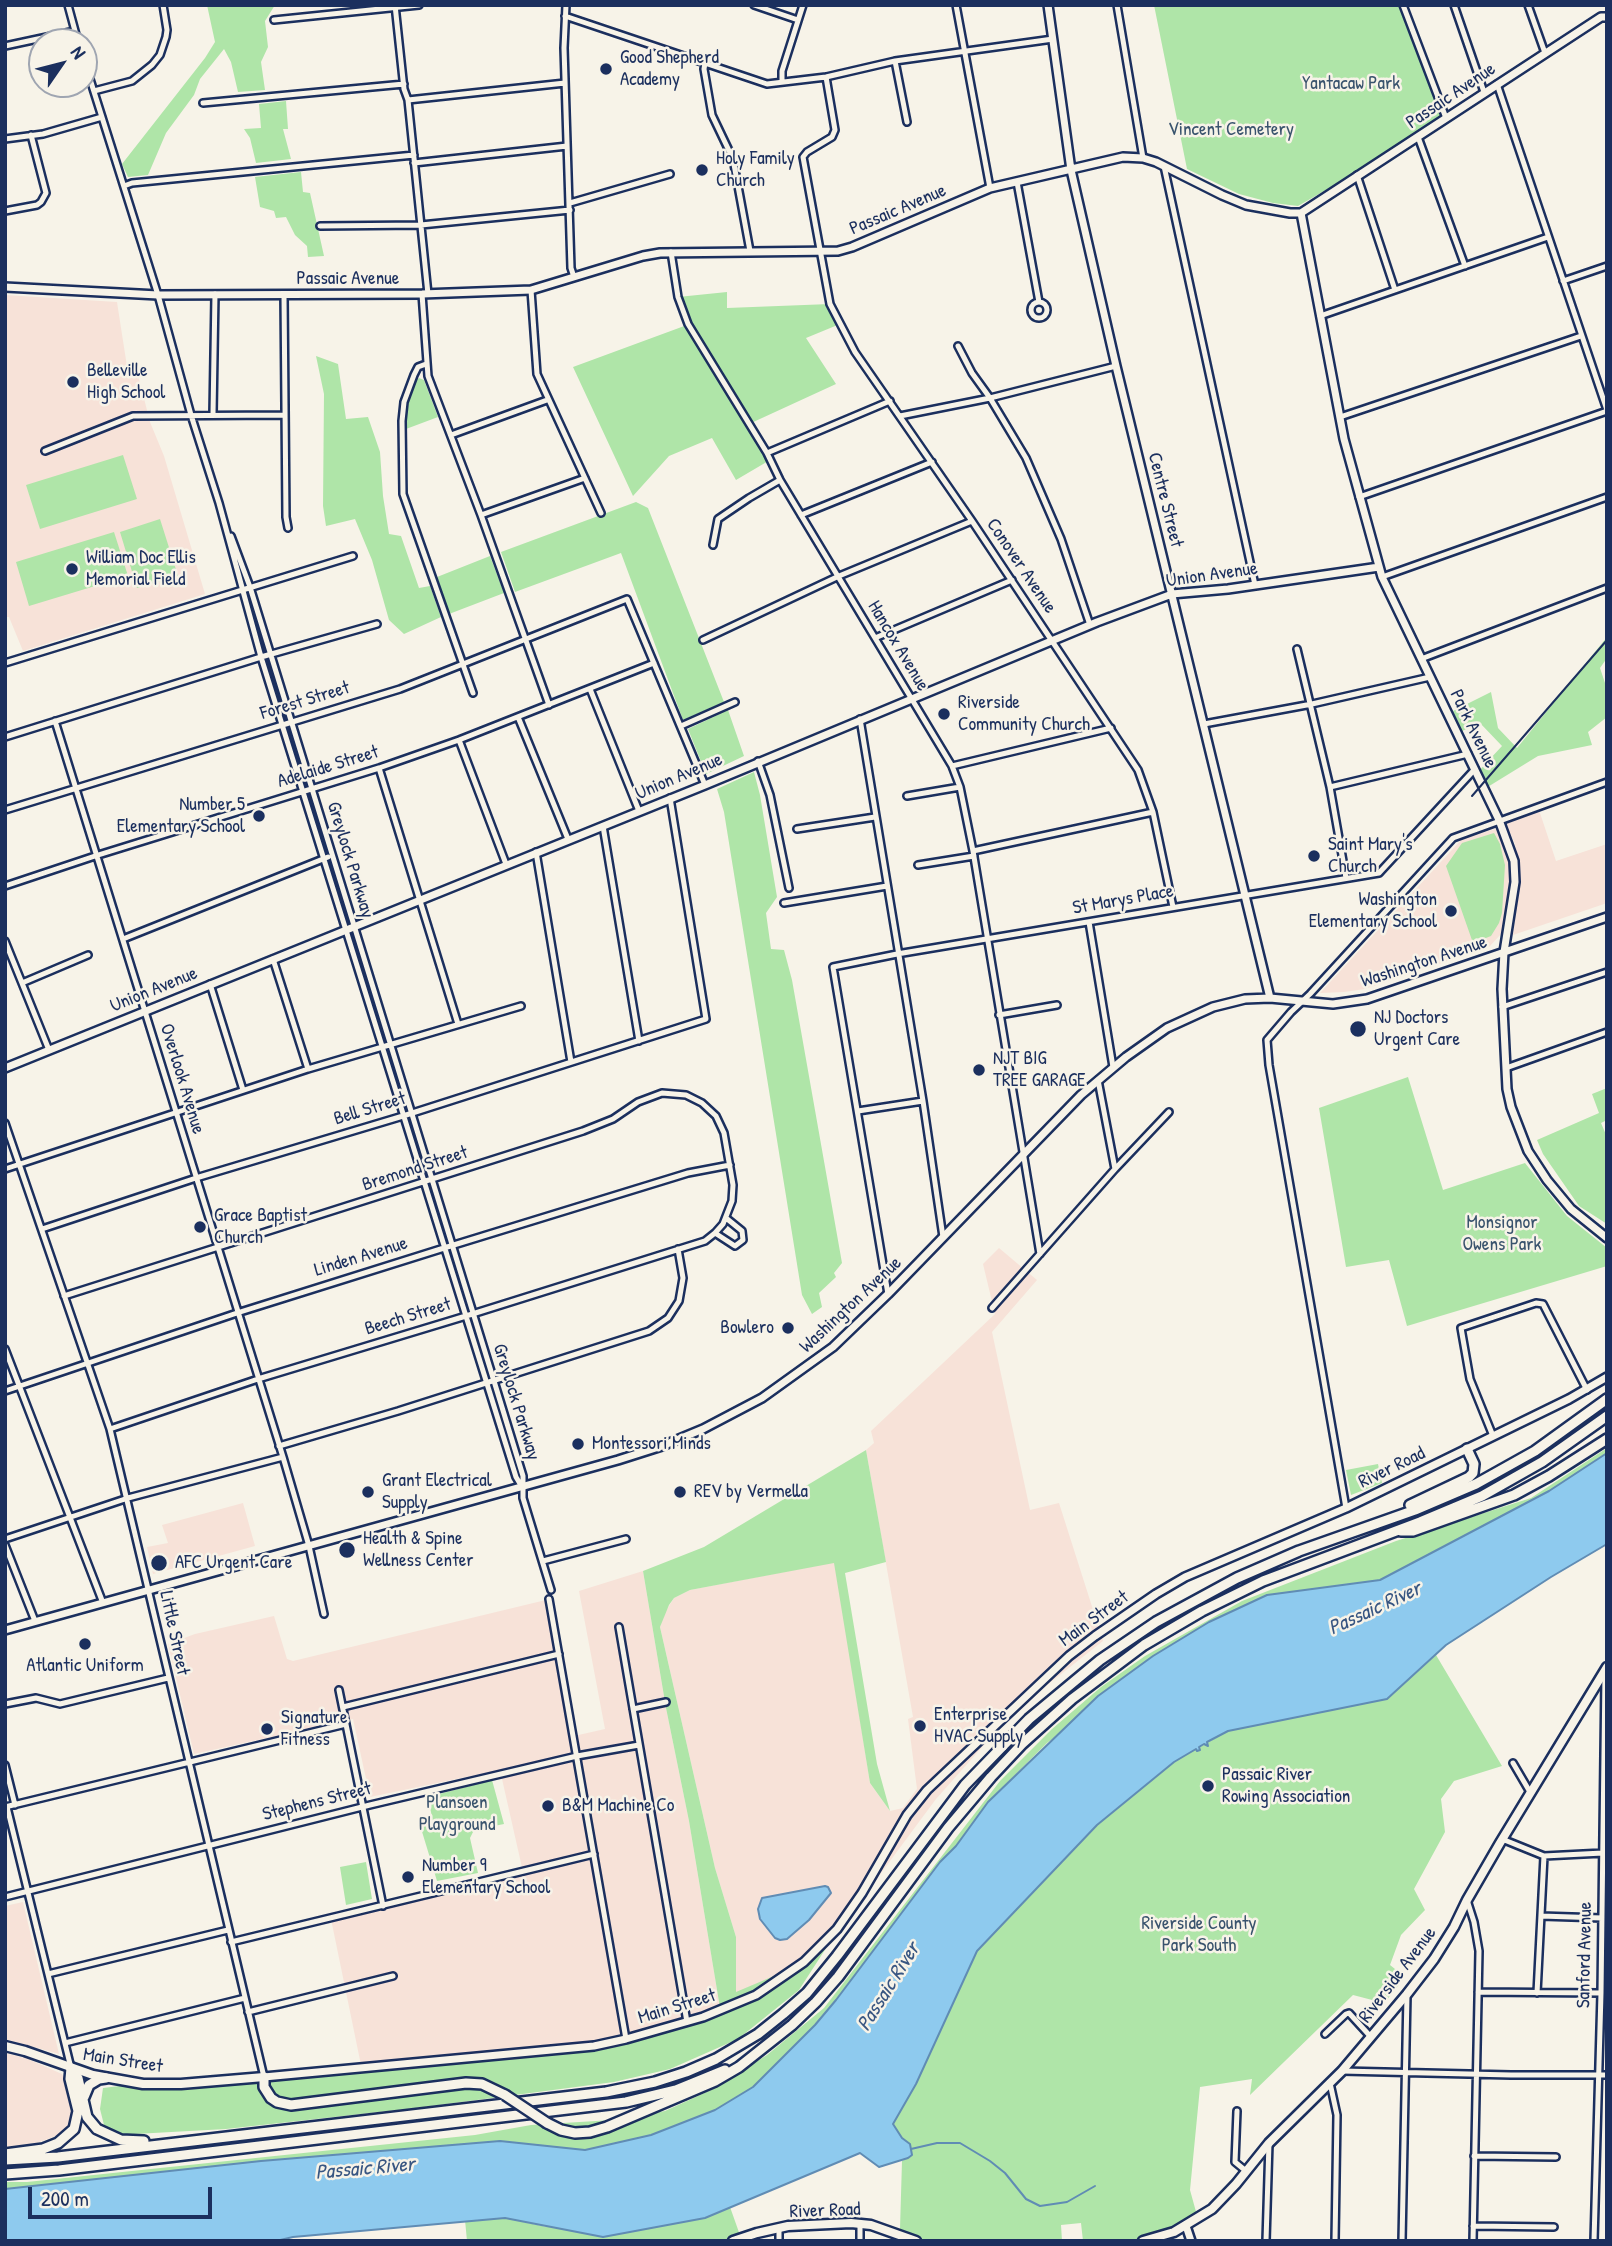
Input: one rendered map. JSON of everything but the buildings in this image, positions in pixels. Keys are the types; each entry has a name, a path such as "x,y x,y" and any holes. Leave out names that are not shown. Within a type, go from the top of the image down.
{"highway":[{"path":"5,2160 58,2157 623,2090 671,2077 724,2055 770,2025 817,1982 958,1794 1013,1735 1063,1689 1118,1647 1186,1604 1247,1573 1426,1506 1476,1484 1535,1451 1607,1399"},
{"path":"264,2077 264,2088 271,2098 291,2105 466,2083 482,2084 505,2095 547,2123 575,2133 598,2130 715,2081 738,2067 804,2014 827,1991 975,1794 1022,1744 1072,1699 1144,1645 1212,1605 1283,1572 1462,1505 1503,1485 1551,1456 1607,1416"},
{"path":"1395,1531 1413,1531 1514,1495 1607,1439"},
{"path":"1321,1544 1469,1477 1474,1469 1467,1449"},
{"path":"5,2174 60,2170 626,2102 659,2095 699,2081 737,2063 765,2045"},
{"path":"71,2068 79,2082 88,2117 97,2129 112,2138 129,2141 267,2132"},
{"path":"5,2154 52,2146 65,2139 74,2129 78,2111 70,2079 71,2068"},
{"path":"85,2109 84,2096 89,2085 106,2078"}],"main road":[{"name":"Riverside Avenue","path":"1186,2226 1212,2209 1269,2143 1342,2071 1407,1994 1438,1952 1502,1839 1606,1668"},
{"name":"Main Street","path":"5,2046 106,2078 163,2085 264,2077"},
{"name":"River Road","path":"733,2241 757,2232 798,2226 860,2224 884,2229 916,2241"},
{"path":"1143,2241 1186,2226"}],"street":[{"path":"68,5 74,28"},
{"path":"98,90 132,81 152,65 166,37 163,5"},
{"path":"274,20 419,5"},
{"path":"566,5 565,83 571,268 574,276"},
{"path":"754,5 798,20"},
{"path":"782,82 782,71 803,5"},
{"path":"956,5 990,188"},
{"name":"Centre Street","path":"1048,5 1071,170 1270,998"},
{"path":"1117,5 1143,158"},
{"path":"1403,5 1446,118"},
{"path":"1454,5 1484,92"},
{"path":"1528,5 1545,53"},
{"path":"395,6 421,225 426,364 430,382 452,435 549,705"},
{"path":"565,16 763,83 827,77 895,61 1053,39"},
{"name":"Passaic Avenue","path":"5,287 158,295 425,294 531,290 643,256 671,251 838,251 990,188 1123,157 1143,158 1164,166 1246,205 1290,213 1301,212 1601,17 1607,17"},
{"path":"5,46 28,41"},
{"path":"895,61 907,122"},
{"path":"705,63 712,115 732,154 750,251"},
{"name":"Conover Avenue","path":"827,77 835,130 832,137 803,157 830,304 855,352 1012,580 1138,770 1153,812 1173,907"},
{"path":"203,103 404,83"},
{"path":"408,100 565,83"},
{"path":"1359,497 1607,411 1497,84"},
{"name":"Greylock Parkway","path":"96,98 158,295 191,415 250,587 312,789 403,1116 466,1316 523,1476 523,1498 551,1590"},
{"path":"5,139 102,117"},
{"path":"5,211 37,205 46,192 31,135"},
{"path":"1418,137 1465,265"},
{"path":"414,163 567,146"},
{"path":"124,186 132,183 414,155"},
{"path":"1164,166 1255,585"},
{"path":"320,226 421,225 570,206 670,174"},
{"path":"1357,175 1395,290"},
{"path":"1017,182 1039,302"},
{"name":"Park Avenue","path":"1301,212 1340,417 1382,577 1499,820 1514,861 1515,882 1504,952 1502,1007 1507,1089 1516,1123 1535,1163 1547,1180 1571,1209 1607,1238"},
{"path":"1320,316 1548,237"},
{"name":"Hancox Avenue","path":"671,251 682,313 953,766 974,854 1040,1254"},
{"path":"1563,281 1607,266"},
{"path":"531,290 537,374 601,513"},
{"path":"214,414 215,294"},
{"path":"284,295 288,528"},
{"path":"1340,417 1581,336"},
{"path":"958,346 1026,458 1062,539 1090,625"},
{"path":"426,364 418,367 404,402 403,494 473,693"},
{"path":"900,416 990,398 1116,366"},
{"path":"452,435 547,400"},
{"path":"767,453 890,401"},
{"path":"45,451 133,416 284,415"},
{"path":"801,515 932,462"},
{"path":"481,515 585,478"},
{"path":"713,545 719,519 780,480"},
{"path":"1382,577 1607,497"},
{"name":"Greylock Parkway","path":"219,503 261,657 324,859 390,1045 473,1314 490,1382"},
{"path":"703,640 839,576 972,521"},
{"path":"5,663 353,556"},
{"name":"Union Avenue","path":"5,1068 705,785 1090,625 1172,594 1379,567"},
{"path":"876,638 1012,580"},
{"path":"1421,659 1607,588"},
{"name":"Forest Street","path":"5,810 400,689 627,599 654,663"},
{"path":"5,737 261,657 377,624"},
{"path":"1297,649 1330,788 1346,878"},
{"path":"654,663 705,785"},
{"name":"Adelaide Street","path":"5,886 379,768 459,740 654,663"},
{"path":"1204,724 1311,704 1430,677"},
{"path":"590,689 639,811"},
{"path":"681,726 735,702"},
{"path":"519,717 568,839"},
{"path":"860,719 943,1237"},
{"name":"Overlook Avenue","path":"55,721 283,1457"},
{"path":"953,766 1111,728"},
{"path":"459,740 506,864"},
{"path":"1330,788 1468,754"},
{"path":"758,761 772,802 789,888"},
{"path":"379,768 458,1024"},
{"name":"St Marys Place","path":"858,1111 833,967 1379,873 1475,769"},
{"path":"1346,1508 1271,1077 1267,1040 1453,838 1607,782"},
{"path":"907,796 960,787"},
{"name":"Bell Street","path":"42,1229 196,1178 403,1116 706,1019 670,798"},
{"path":"918,865 1153,812"},
{"path":"797,829 875,817"},
{"path":"603,826 639,1041"},
{"path":"536,852 571,1062"},
{"path":"123,939 332,856"},
{"path":"784,903 887,886"},
{"name":"Washington Avenue","path":"5,1630 655,1448 726,1418 762,1398 816,1361 850,1332 1098,1080 1153,1037 1193,1015 1229,1002 1270,998 1335,1004 1367,999 1607,917"},
{"path":"1089,922 1112,1067"},
{"path":"5,941 49,1050"},
{"path":"22,983 88,955"},
{"path":"273,959 308,1069"},
{"path":"1502,1007 1607,972"},
{"path":"210,984 243,1090"},
{"path":"999,1014 1058,1005"},
{"path":"5,1169 308,1069 521,1006"},
{"path":"1506,1068 1607,1032"},
{"path":"1098,1080 1115,1169"},
{"name":"Bremond Street","path":"64,1296 583,1131 613,1118 638,1101 662,1093 686,1095 709,1109 724,1133 730,1165"},
{"path":"888,1294 858,1111 923,1101"},
{"path":"992,1308 1169,1112"},
{"name":"Little Street","path":"5,1123 110,1429 264,2077"},
{"name":"Beech Street","path":"110,1429 258,1378 705,1241 726,1218 733,1193 730,1165"},
{"name":"Linden Avenue","path":"5,1391 237,1313 444,1248 688,1173 730,1165"},
{"path":"715,1233 735,1246 743,1240 743,1231 726,1218"},
{"path":"279,1446 644,1333 660,1324 674,1310 682,1290 682,1265 678,1249"},
{"path":"1493,1436 1470,1379 1461,1328 1536,1303 1543,1304 1587,1390"},
{"path":"5,1349 103,1602"},
{"name":"River Road","path":"1185,1577 1346,1508 1587,1390 1607,1377"},
{"path":"5,1539 128,1498 283,1457 309,1546 324,1614"},
{"path":"543,1561 626,1539"},
{"path":"5,1545 35,1621"},
{"name":"Main Street","path":"264,2077 578,2048 626,2039 717,2012 750,1998 804,1962 850,1912 907,1815 933,1784 1081,1646 1185,1577"},
{"path":"549,1600 626,2039"},
{"path":"619,1627 687,2021"},
{"path":"342,1707 559,1654"},
{"name":"Sanford Avenue","path":"1594,2241 1606,1668"},
{"path":"5,1704 34,1698 60,1704 168,1678"},
{"path":"339,1690 383,1906"},
{"path":"633,1709 666,1702"},
{"path":"71,2068 6,1807 346,1724"},
{"name":"Stephens Street","path":"5,1897 363,1807 577,1756 639,1745"},
{"path":"1513,1763 1530,1793"},
{"path":"5,1765 15,1805"},
{"path":"1502,1839 1544,1856 1603,1853"},
{"path":"231,1942 594,1854"},
{"path":"1537,1993 1544,1856"},
{"path":"1466,1900 1477,1936 1473,2241"},
{"path":"1541,1916 1602,1918"},
{"path":"48,1975 228,1930"},
{"path":"248,2012 393,1976"},
{"path":"1478,1992 1601,1993"},
{"path":"1402,2241 1407,1994"},
{"path":"65,2043 245,1998"},
{"path":"1325,2034 1349,2013 1371,2037"},
{"path":"1342,2071 1511,2076 1607,2074"},
{"path":"1329,2083 1337,2115 1335,2241"},
{"path":"1237,2111 1235,2162 1246,2171"},
{"path":"1266,2241 1269,2143"},
{"path":"1474,2156 1556,2158"},
{"path":"860,2224 860,2241"},
{"path":"1186,2226 1191,2241"},
{"path":"1473,2226 1554,2227"},
{"path":"779,2229 779,2241"}],"shaded area":[{"name":"Belleville High School","path":"5,295 117,302 128,373 138,375 150,422 164,456 205,594 23,651 9,617 5,617"},
{"path":"1539,810 1556,861 1607,844 1607,903 1513,935 1520,874 1515,844 1506,824"},
{"name":"Washington Elementary School","path":"1498,828 1509,856 1510,874 1503,932 1489,947 1365,989 1320,993 1462,839"},
{"path":"999,1248 1037,1280 992,1332 1030,1510 1059,1503 1103,1641 1037,1693 1001,1726 936,1799 830,1942 829,1940 788,1970 736,1993 736,1937 715,1868 660,1627 664,1614 674,1598 690,1590 835,1562 870,1783 890,1811 903,1808 917,1789 908,1719 913,1717 866,1450 874,1443 871,1431 995,1314 983,1264"},
{"path":"243,1503 255,1546 153,1574 147,1547 168,1543 162,1525"},
{"path":"643,1571 721,2014 591,2050 362,2070 331,1919 523,1872 500,1770 370,1797 353,1719 194,1754 168,1644 195,1634 274,1616 287,1659 293,1661 550,1599 574,1736 605,1729 579,1591"},
{"path":"23,1902 59,2054 5,2039 5,1906"},
{"path":"5,2053 28,2059 62,2074 71,2113 69,2125 61,2134 37,2143 5,2147"}],"green space":[{"path":"207,5 275,5 265,21 268,47 261,62 265,90 238,92 231,62 224,49 200,79 194,95 166,133 148,175 128,177 122,164 215,42"},
{"name":"Yantacaw Park","path":"1154,5 1403,5 1446,118 1298,206 1239,194 1187,169"},
{"path":"286,101 288,129 283,129 291,159 256,163 250,138 244,129 261,128 259,104"},
{"path":"301,172 303,192 310,193 324,256 308,257 307,246 295,235 286,217 276,218 274,211 260,207 255,177"},
{"path":"727,292 727,308 830,304 840,324 806,338 836,384 749,424 770,460 736,480 712,438 669,456 633,496 573,367 687,325 678,297"},
{"path":"316,356 338,364 346,419 368,417 380,452 389,534 401,536 419,588 430,586 441,617 404,634 389,620 372,560 355,519 326,526 323,506 324,394"},
{"path":"419,378 424,380 438,417 406,429 406,405 415,381"},
{"path":"123,455 137,499 40,529 26,485"},
{"path":"636,502 648,508 724,702 683,720 621,553 515,592 501,552"},
{"path":"160,519 178,576 137,588 120,532"},
{"name":"William Doc Ellis Memorial Field","path":"114,532 128,576 29,606 16,562"},
{"path":"490,556 504,593 449,614 437,577"},
{"path":"1607,637 1607,658 1600,668 1607,689 1607,717 1588,732 1592,745 1538,756 1486,788 1477,773 1502,746 1480,723 1462,731 1453,711 1491,692 1498,728 1517,748"},
{"path":"728,710 744,756 706,774 688,729"},
{"path":"754,772 777,897 766,913 771,949 784,950 792,980 842,1263 834,1273 836,1277 819,1293 822,1307 812,1314 802,1295 724,812 717,789"},
{"path":"1494,833 1505,865 1502,913 1491,936 1473,943 1446,866 1462,843"},
{"name":"Monsignor Owens Park","path":"1408,1077 1443,1190 1525,1163 1567,1216 1607,1248 1607,1266 1407,1326 1389,1260 1346,1267 1319,1108"},
{"path":"1607,1088 1607,1120 1601,1123 1607,1137 1607,1224 1579,1206 1543,1154 1537,1140 1599,1113 1592,1094"},
{"path":"1607,1448 1607,1453 1549,1491 1380,1581 1267,1595 1209,1622 1047,1743 988,1802 815,2025 753,2087 715,2110 651,2135 585,2150 500,2141 261,2161 5,2189 5,2182 27,2182 475,2135 531,2125 612,2120 665,2111 711,2090 767,2055 824,2008 1000,1781 1052,1729 1101,1687 1145,1656 1242,1601 1396,1541 1531,1498"},
{"path":"866,1450 886,1562 845,1573 877,1764 890,1811 870,1783 834,1563 690,1590 674,1598 660,1627 715,1868 736,1937 736,1992 788,1970 828,1940 830,1942 799,1990 738,2039 670,2069 614,2082 226,2129 117,2135 104,2125 100,2109 103,2088 128,2085 207,2086 591,2050 721,2014 643,1571 704,1547"},
{"path":"1378,1464 1382,1483 1351,1495 1346,1470"},
{"name":"Riverside County Park South","path":"1436,1655 1502,1766 1454,1781 1441,1799 1445,1832 1414,1889 1425,1910 1401,1935 1390,1965 1405,1977 1379,2010 1376,2001 1353,1995 1250,2095 1252,2079 1200,2087 1190,2190 1198,2219 1143,2241 1083,2241 1081,2223 1061,2225 1062,2241 916,2241 905,2236 900,2229 902,2161 912,2155 910,2144 902,2138 893,2124 916,2084 977,1951 1097,1825 1174,1762 1228,1731 1387,1699"},
{"name":"Plansoen Playground","path":"492,1780 504,1824 474,1830 470,1838 478,1873 437,1881 420,1825 433,1822 428,1797"},
{"path":"366,1862 372,1899 346,1905 340,1867"},
{"path":"730,2207 741,2238 733,2241 467,2241 465,2220 505,2218 547,2227 705,2218"}],"water":[{"name":"Passaic River","path":"1607,1453 1607,1544 1446,1645 1387,1699 1228,1731 1207,1742 1208,1746 1204,1744 1199,1747 1200,1750 1196,1749 1174,1762 1097,1825 977,1951 916,2084 893,2124 902,2138 910,2144 912,2155 908,2158 879,2167 860,2153 705,2218 603,2237 505,2218 293,2237 276,2241 5,2241 5,2189 261,2161 500,2141 585,2150 651,2135 715,2110 753,2087 815,2025 988,1802 1098,1696 1153,1656 1209,1622 1267,1595 1380,1580 1549,1491"},
{"path":"825,1886 831,1893 809,1920 787,1939 775,1938 760,1919 758,1909 762,1898"}],"waterway":[{"path":"911,2149 937,2143 960,2143 990,2161 1005,2173 1026,2199 1040,2206 1067,2202 1095,2186"}],"railway":[{"path":"1472,796 1607,640"}],"place":[{"name":"Good Shepherd Academy","path":"606,69"},
{"name":"Holy Family Church","path":"702,170"},
{"name":"Belleville High School","path":"73,382"},
{"name":"William Doc Ellis Memorial Field","path":"72,569"},
{"name":"Riverside Community Church","path":"944,714"},
{"name":"Number 5 Elementary School","path":"259,816"},
{"name":"Saint Mary's Church","path":"1314,856"},
{"name":"Washington Elementary School","path":"1451,911"},
{"name":"NJ Doctors Urgent Care","path":"1358,1029"},
{"name":"NJT BIG TREE GARAGE","path":"979,1070"},
{"name":"Grace Baptist Church","path":"200,1227"},
{"name":"Bowlero","path":"788,1328"},
{"name":"Montessori Minds","path":"578,1444"},
{"name":"Grant Electrical Supply","path":"368,1492"},
{"name":"REV by Vermella","path":"680,1492"},
{"name":"Health & Spine Wellness Center","path":"347,1550"},
{"name":"AFC Urgent Care","path":"159,1563"},
{"name":"Atlantic Uniform","path":"85,1644"},
{"name":"Enterprise HVAC Supply","path":"920,1726"},
{"name":"Signature Fitness","path":"267,1729"},
{"name":"Passaic River Rowing Association","path":"1208,1786"},
{"name":"B&M Machine Co","path":"548,1806"},
{"name":"Number 9 Elementary School","path":"408,1877"}],"park label":[{"name":"Vincent Cemetery","path":"1231,130"}]}
